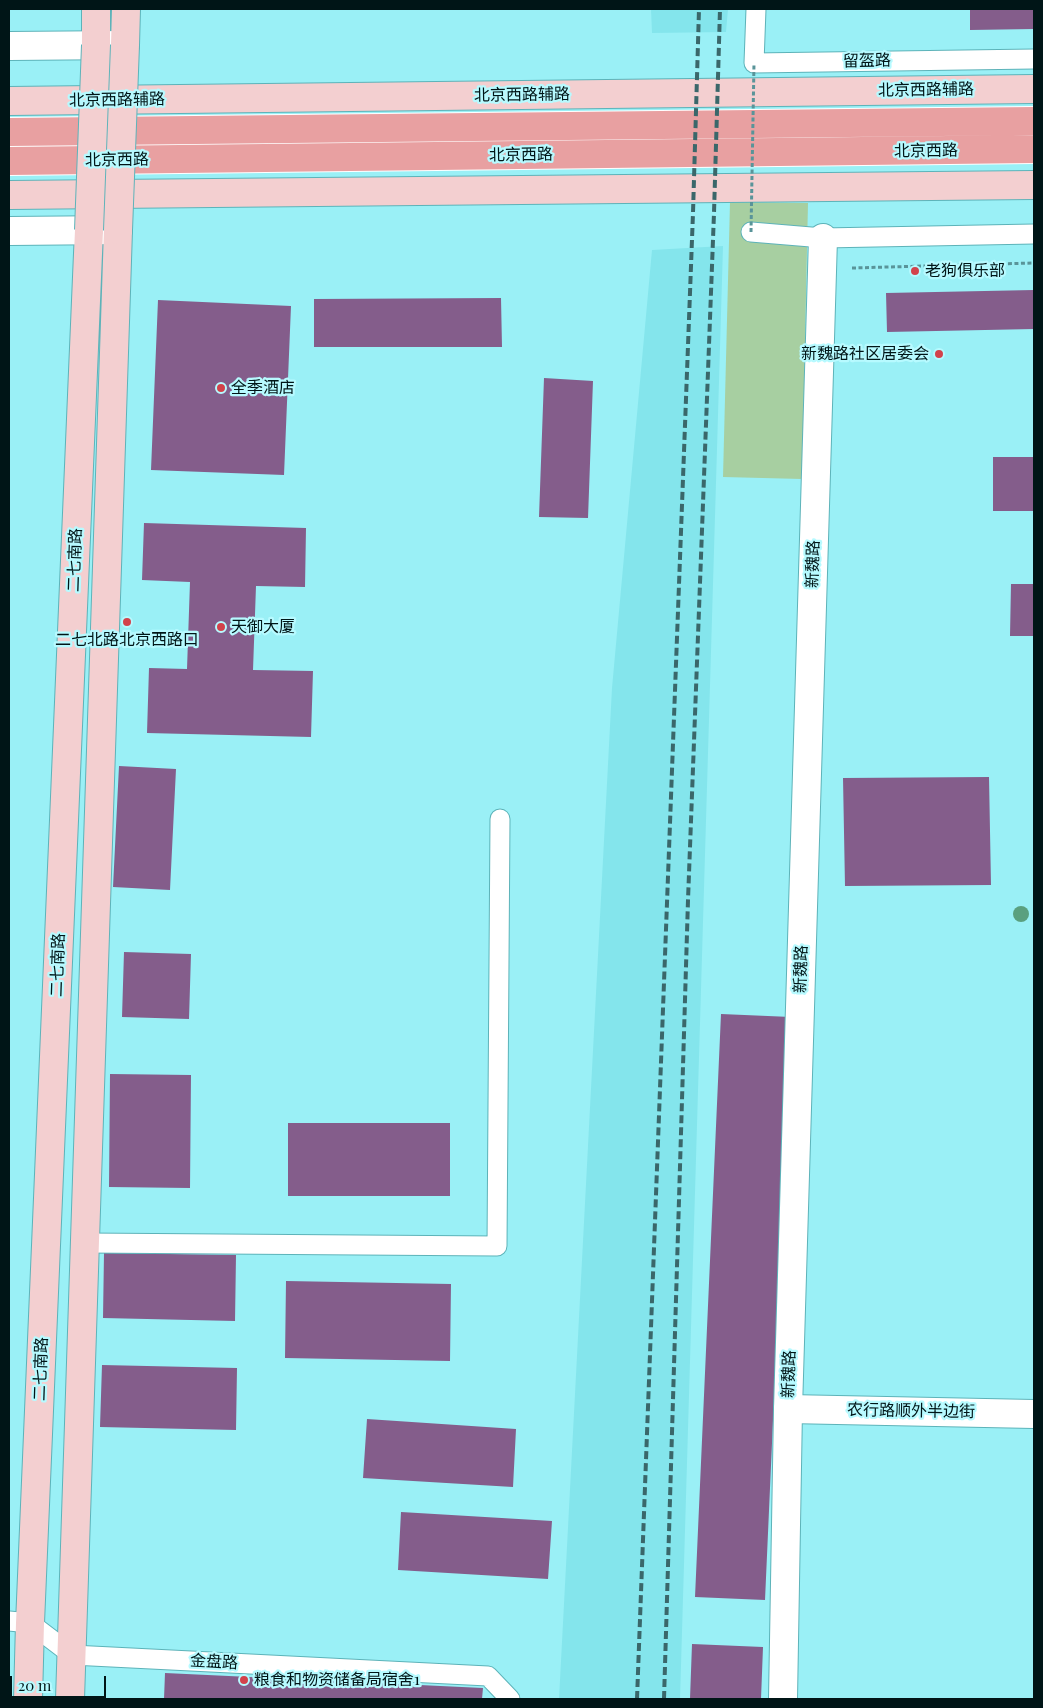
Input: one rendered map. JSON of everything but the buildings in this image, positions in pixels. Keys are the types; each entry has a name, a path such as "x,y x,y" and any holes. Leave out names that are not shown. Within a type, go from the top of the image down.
{"main road":[{"name":"二七南路","path":"28,1699 19,1622 89,230 96,9"},
{"name":"二七南路","path":"70,1699 126,9"},
{"name":"北京西路辅路","path":"9,101 1034,89"},
{"name":"北京西路","path":"9,132 1034,120"},
{"name":"北京西路","path":"9,161 1034,149"},
{"path":"9,195 1034,185"}],"street":[{"path":"9,46 125,45"},
{"path":"9,231 118,230"},
{"name":"新魏路","path":"784,1699 788,1409 822,238"},
{"name":"农行路顺外半边街","path":"788,1409 1034,1414"}],"lane":[{"path":"754,63 756,9"},
{"name":"留盔路","path":"754,63 1034,59"},
{"path":"751,232 822,238 1034,234"},
{"path":"85,1243 497,1246 500,819"},
{"path":"19,1622 72,1655"},
{"name":"金盘路","path":"72,1655 488,1676 510,1699"}],"path":[{"path":"751,232 754,63"},
{"path":"822,269 1034,263"}],"shaded area":[{"path":"651,9 728,9 726,32 652,33"},
{"path":"723,246 680,1699 559,1699 612,688 652,250"}],"green space":[{"path":"730,202 808,203 802,479 723,477"}],"railway":[{"path":"637,1699 699,9"},
{"path":"664,1699 688,900 720,9"}],"place":[{"name":"老狗俱乐部","path":"915,271"},
{"name":"新魏路社区居委会","path":"939,354"},
{"name":"全季酒店","path":"221,388"},
{"name":"二七北路北京西路口","path":"127,622"},
{"name":"天御大厦","path":"221,627"},
{"name":"粮食和物资储备局宿舍1","path":"244,1680"}]}
